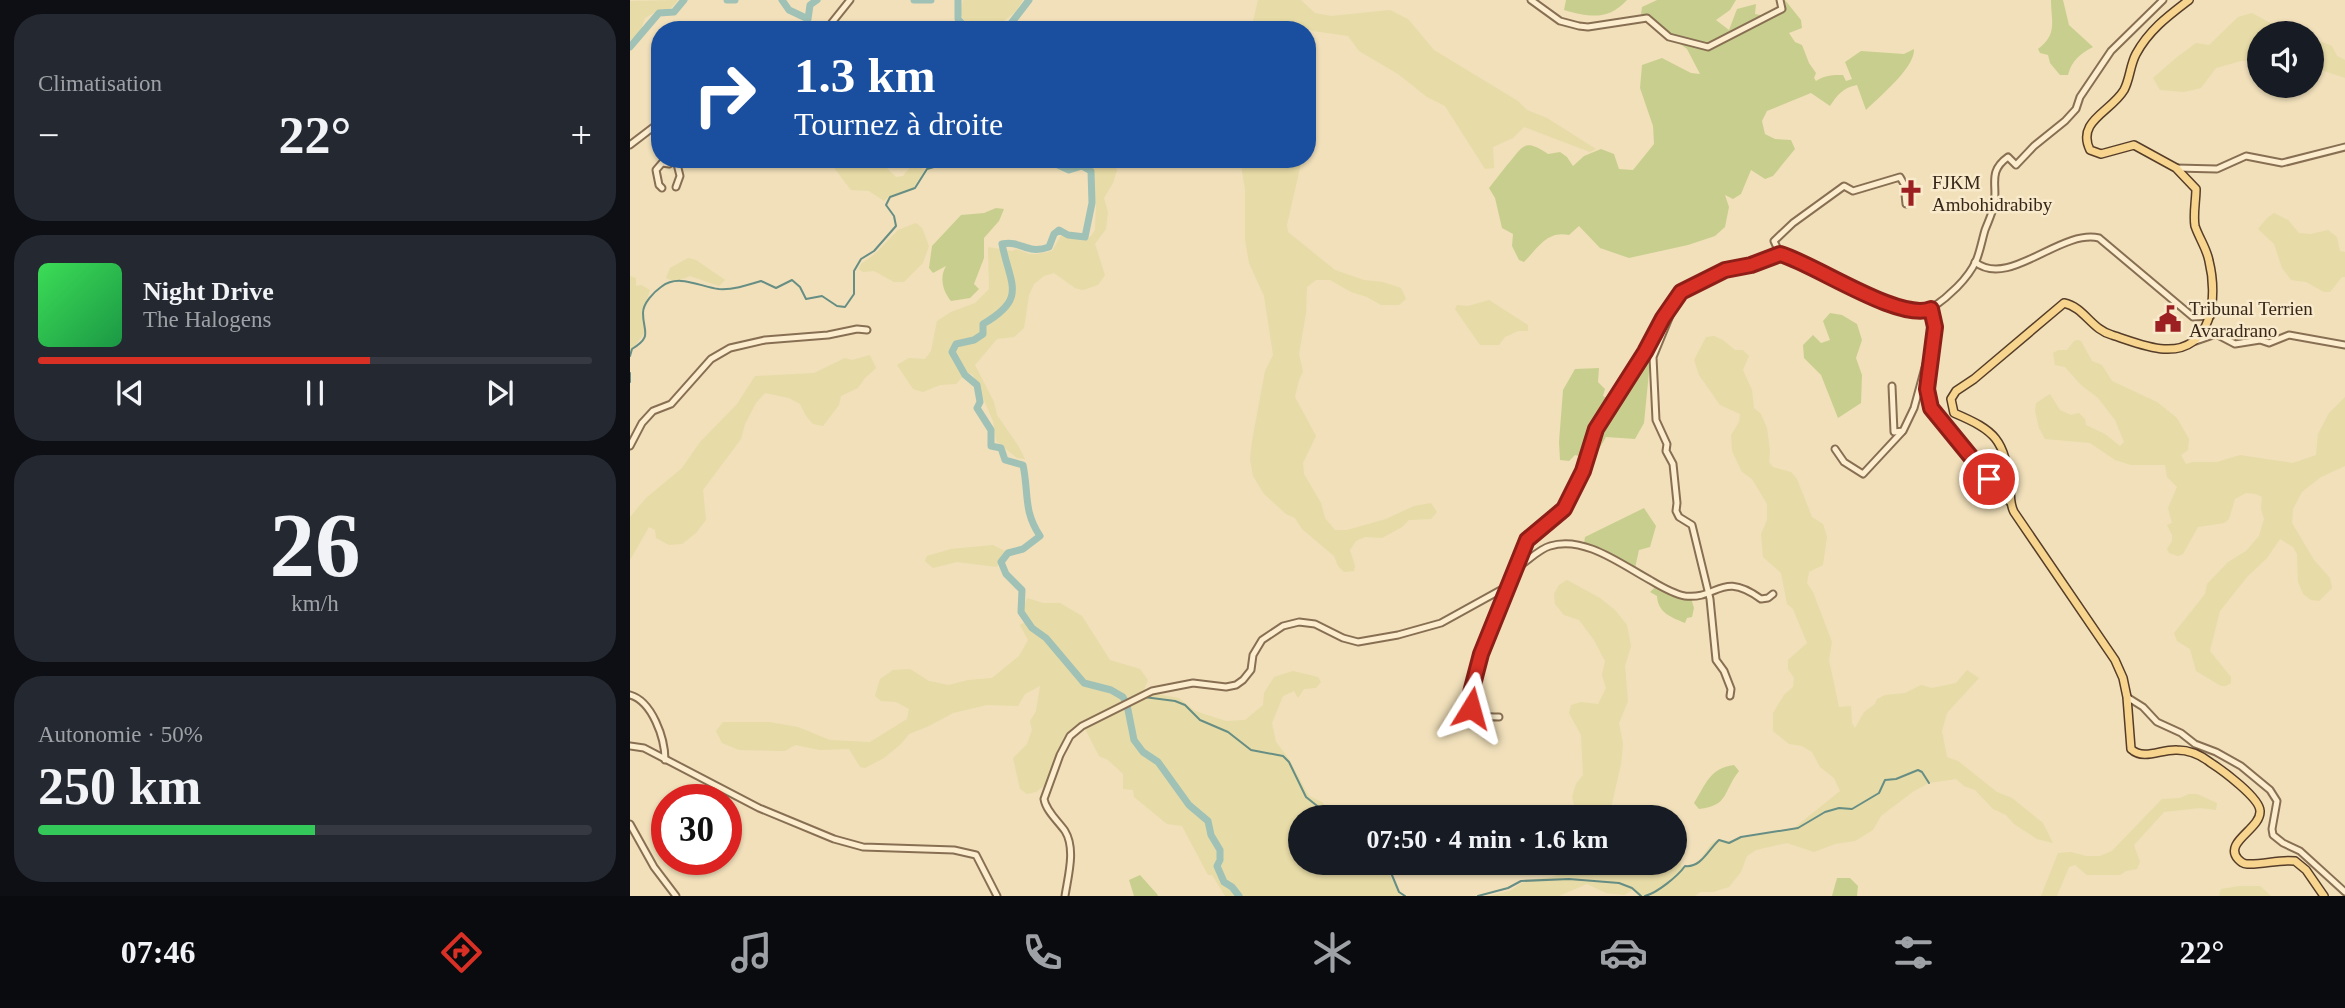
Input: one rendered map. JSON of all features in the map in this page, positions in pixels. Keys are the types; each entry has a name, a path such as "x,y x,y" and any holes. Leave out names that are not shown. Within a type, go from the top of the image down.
{"main road":[{"path":"2189,0 2166,16 2152,31 2135,55 2123,90 2093,121 2086,131 2085,139 2090,150 2101,154 2134,145 2176,169 2196,189 2195,224 2209,259 2212,289 2211,316 2205,332 2186,346 2163,349 2106,334 2074,305 2064,303 2003,356 1956,391 1951,399 1954,413 1983,425 2002,446 2007,463 2009,502 2048,564 2115,660 2127,697 2129,741 2133,751 2142,755 2179,750 2196,754 2220,769 2258,803 2260,811 2257,821 2235,846 2238,859 2246,864 2295,861 2306,870 2324,896"}],"street":[{"path":"833,21 850,0"},
{"path":"1531,0 1560,21 1570,24 1587,27 1647,18 1669,37 1707,47 1782,9 1780,0"},
{"path":"1906,204 1904,184 1900,177 1853,191 1843,186 1793,223 1774,241 1780,254 1835,281 1884,302 1924,312 1931,309 1950,293 1975,262 1994,204 1993,180 2000,163 2008,157 2016,165 2034,146 2065,121 2076,109 2080,97 2111,51 2163,0"},
{"path":"630,145 651,129"},
{"path":"2176,169 2217,169 2246,156 2282,163 2345,146"},
{"path":"658,168 659,186 662,188"},
{"path":"676,187 680,176 678,168"},
{"path":"1975,262 1986,268 2004,269 2050,248 2094,236 2193,317 2211,316"},
{"path":"1730,696 1731,689 1716,660 1712,612 1692,525 1679,517 1676,511 1675,477 1666,451 1667,444 1656,420 1653,357 1681,292 1725,270 1751,265 1780,254"},
{"path":"1499,717 1478,714 1471,708 1469,700 1481,654 1527,540 1564,509 1583,471 1596,429 1645,352 1663,318 1677,300"},
{"path":"1931,309 1935,327 1927,389 1931,408 2009,502"},
{"path":"630,446 642,423 653,411 671,404 711,359 730,348 765,340 867,330"},
{"path":"2196,341 2216,334 2235,344 2260,340 2269,343 2289,335 2345,345"},
{"path":"1835,449 1844,462 1863,474 1903,431 1914,408 1930,358"},
{"path":"1892,386 1894,432 1903,431"},
{"path":"1517,568 1549,546 1576,543 1685,596 1731,585 1752,592 1761,599 1773,594"},
{"path":"1065,896 1071,852 1067,834 1045,805 1046,791 1070,736 1082,726 1152,691 1193,684 1226,687 1236,685 1244,680 1251,670 1253,655 1262,640 1283,626 1299,622 1314,624 1343,638 1359,642 1371,640 1441,622 1508,586"},
{"path":"630,695 638,697 652,714 659,731 665,760"},
{"path":"2127,697 2143,707 2157,722 2241,766 2270,790 2277,801 2273,835 2300,851 2345,892"},
{"path":"630,746 643,748 749,803 834,839 863,847 954,850 976,855 997,896"},
{"path":"630,824 654,867 676,896"}],"shaded area":[{"path":"678,0 671,8 657,11 645,18 640,32 630,40 630,1"},
{"path":"963,0 1023,0 1015,12 1004,21 964,21 960,13"},
{"path":"1258,0 1301,0 1315,13 1331,16 1390,10 1408,19 1434,50 1518,101 1527,110 1547,118 1596,149 1590,152 1524,127 1513,138 1493,147 1494,168 1485,169 1445,106 1427,97 1398,74 1359,51 1348,36 1316,31 1316,21 1253,21"},
{"path":"2252,13 2267,21 2247,21 2247,61 2216,68 2201,88 2184,92 2160,90 2153,78 2196,43 2209,45 2238,17"},
{"path":"2324,43 2332,46 2337,56 2345,60 2345,78 2324,71"},
{"path":"834,168 887,168 896,177 903,176 910,168 922,168 924,171 912,190 889,196 884,201 869,191 851,190"},
{"path":"1091,168 1117,170 1104,198 1108,212 1106,229 1095,244 1105,275 1098,285 1083,290 1075,288 1054,273 1044,276 1034,284 1029,295 1024,328 1014,337 997,339 975,365 994,402 997,415 1025,459 1017,458 996,441 993,421 973,375 967,372 956,384 940,385 923,392 913,389 897,365 909,358 925,359 931,351 937,321 951,312 975,303 989,289 988,247 1037,254 1052,251 1062,234 1084,241 1091,236 1095,230 1095,179"},
{"path":"1241,168 1300,168 1287,225 1288,232 1335,270 1401,288 1406,299 1399,305 1381,305 1330,280 1316,280 1307,287 1299,354 1303,372 1295,397 1316,436 1303,463 1304,474 1321,503 1325,518 1335,530 1347,530 1386,519 1414,506 1431,503 1437,512 1431,519 1409,520 1382,538 1365,537 1356,541 1350,550 1354,571 1344,572 1334,556 1302,529 1295,518 1286,514 1264,494 1253,476 1250,459 1252,441 1265,371 1273,355 1264,296 1249,263 1245,240 1245,190"},
{"path":"2274,213 2288,220 2299,233 2311,234 2328,230 2337,237 2340,251 2345,252 2345,277 2342,277 2330,292 2324,292 2306,282 2291,280 2282,268 2274,244 2258,229"},
{"path":"916,223 922,228 929,246 923,263 904,282 894,282 874,271 863,272 859,269 861,264 875,254 898,230"},
{"path":"688,258 696,260 725,280 719,286 690,276 675,282 666,278 670,268"},
{"path":"630,276 636,278 636,286 641,285 650,290 642,314 646,331 630,352"},
{"path":"1489,300 1528,325 1528,331 1518,331 1505,337 1499,345 1480,345 1455,309 1457,305 1468,306"},
{"path":"1714,336 1735,350 1743,350 1749,356 1743,370 1752,390 1754,408 1761,414 1767,428 1769,462 1773,467 1791,472 1797,479 1812,517 1823,524 1827,537 1823,565 1809,572 1807,583 1832,642 1829,660 1839,707 1851,706 1855,728 1864,712 1875,704 1877,699 1885,695 1905,693 1921,685 1932,688 1956,683 1967,670 1979,678 1947,713 1942,731 1947,757 1958,761 1997,792 2012,798 2043,823 2053,843 2037,839 2014,824 2006,815 1993,809 1975,790 1956,779 1929,783 1914,791 1881,816 1873,830 1855,841 1835,844 1814,852 1787,843 1756,850 1747,856 1741,872 1729,887 1713,892 1700,892 1695,896 1639,896 1633,890 1624,895 1606,893 1587,884 1559,896 1488,896 1510,891 1526,880 1557,875 1687,875 1687,866 1701,858 1718,839 1728,841 1794,828 1840,791 1834,778 1820,767 1812,752 1802,746 1789,744 1773,731 1773,713 1784,695 1793,687 1794,678 1788,669 1788,660 1807,643 1793,609 1787,604 1781,573 1763,557 1761,534 1767,520 1767,504 1752,479 1742,472 1732,451 1731,435 1739,422 1740,414 1720,405 1699,375 1694,360 1706,337"},
{"path":"2078,340 2092,361 2102,365 2112,381 2157,402 2177,418 2189,439 2188,450 2181,455 2186,464 2217,462 2240,455 2293,463 2316,455 2318,434 2329,413 2345,397 2345,466 2321,477 2302,492 2293,509 2292,523 2314,560 2330,578 2332,588 2319,601 2311,600 2303,594 2298,582 2297,554 2293,547 2280,539 2267,558 2247,577 2220,611 2210,651 2231,677 2231,683 2226,686 2221,686 2196,671 2190,649 2177,641 2174,633 2205,594 2207,584 2228,562 2246,551 2259,536 2264,519 2262,497 2246,493 2235,499 2229,519 2224,523 2198,527 2183,554 2178,556 2169,553 2167,549 2172,535 2167,525 2172,523 2168,508 2177,487 2167,477 2165,465 2131,465 2115,460 2090,443 2045,439 2039,428 2036,403 2050,394 2060,410 2071,415 2079,413 2085,419 2086,425 2105,434 2120,446 2124,442 2115,420 2098,398 2081,385 2065,367 2055,365 2053,353 2067,350"},
{"path":"870,355 876,368 858,388 841,396 839,405 823,426 813,424 800,404 789,398 765,393 756,403 745,424 741,439 703,490 706,520 696,533 682,544 669,545 656,538 655,530 649,527 630,560 630,517 646,498 682,468 700,442 737,404 755,376 814,373 845,358 852,360"},
{"path":"993,545 1005,551 997,567 957,562 933,568 925,561 927,556 951,549"},
{"path":"1567,580 1600,598 1615,610 1627,625 1631,646 1625,666 1628,701 1619,723 1623,744 1612,805 1574,805 1572,797 1576,784 1583,775 1581,735 1569,713 1571,705 1581,702 1598,704 1606,688 1602,675 1605,661 1579,620 1564,615 1555,604 1554,594 1559,585"},
{"path":"1027,598 1043,603 1060,603 1082,616 1110,660 1140,669 1148,680 1144,690 1086,722 1064,743 1045,785 1036,792 1027,794 1020,789 1013,758 1027,744 1032,730 1030,721 1036,711 1040,686 1025,694 1018,706 987,705 953,713 909,734 884,758 865,768 860,767 849,749 820,750 795,745 785,751 739,750 722,743 716,731 723,722 769,722 798,727 830,740 870,742 907,719 909,709 896,702 881,701 875,696 880,679 893,670 910,669 929,681 949,685 992,678 1019,656 1028,640 1020,625 1029,620 1023,608"},
{"path":"1293,671 1318,677 1321,682 1316,688 1304,689 1298,698 1294,691 1283,696 1272,723 1276,742 1289,759 1309,796 1324,805 1288,805 1288,875 1390,875 1401,896 1225,896 1212,875 1208,875 1182,826 1167,824 1134,797 1133,790 1123,789 1123,774 1108,760 1099,756 1084,727 1151,693 1179,698 1195,711 1226,721 1245,720 1263,705 1264,693 1274,677"},
{"path":"2197,794 2217,803 2216,810 2200,808 2164,812 2134,845 2140,862 2137,869 2120,875 2087,875 2075,865 2069,867 2057,896 2041,896 2058,853 2100,856 2112,851 2162,799 2180,798"},
{"path":"2260,886 2271,896 2219,896 2221,889"}],"green space":[{"path":"1566,0 1627,0 1613,11 1598,15 1564,10"},
{"path":"1657,0 1736,0 1730,10 1716,20 1729,30 1737,9 1756,4 1755,14 1771,17 1786,10 1785,0 1801,20 1802,28 1789,33 1795,42 1802,45 1816,73 1816,81 1836,75 1843,75 1846,81 1852,79 1845,62 1861,51 1904,54 1914,49 1913,57 1896,81 1866,110 1857,85 1841,92 1830,106 1811,93 1767,111 1762,121 1765,134 1775,139 1791,140 1795,149 1773,176 1765,179 1751,170 1741,194 1733,199 1725,195 1729,207 1725,227 1715,236 1629,258 1600,248 1579,226 1569,235 1561,234 1549,238 1524,262 1519,260 1512,246 1513,234 1502,228 1495,198 1489,188 1520,149 1528,145 1548,154 1560,152 1573,166 1584,156 1601,149 1614,154 1619,169 1633,170 1654,144 1653,126 1640,88 1642,65 1662,58 1691,73 1700,74 1687,49 1641,14 1642,7"},
{"path":"2051,0 2063,0 2069,25 2093,47 2077,58 2068,75 2060,75 2050,63 2048,55 2040,53 2038,49 2051,33"},
{"path":"996,208 1004,209 999,221 984,238 984,258 974,284 979,289 970,298 951,301 943,284 946,266 933,273 929,268 932,246 961,215 984,213"},
{"path":"1830,313 1842,315 1857,324 1862,340 1856,358 1862,375 1861,403 1838,418 1821,375 1804,358 1803,345 1813,335 1821,343 1830,340 1823,321"},
{"path":"1645,360 1650,362 1644,423 1635,439 1606,437 1599,449 1591,450 1581,462 1579,456 1575,455 1569,461 1560,460 1563,390 1575,369 1599,368 1598,382 1605,389 1603,396 1609,399"},
{"path":"1644,508 1656,526 1650,547 1639,550 1635,568 1584,543 1585,537"},
{"path":"1655,587 1678,597 1691,598 1694,608 1692,617 1687,618 1685,623 1666,614 1660,607 1657,596 1650,592"},
{"path":"1734,765 1739,771 1721,801 1699,809 1694,803 1710,778 1719,770"},
{"path":"1140,875 1158,896 1134,896 1129,880"},
{"path":"1837,878 1850,878 1858,886 1857,896 1832,896"}],"waterway":[{"path":"652,21 659,13 674,12 684,0"},
{"path":"727,0 735,0"},
{"path":"782,0 789,10 808,19 810,5 817,0"},
{"path":"914,0 931,0"},
{"path":"958,0 960,21"},
{"path":"1013,21 1029,0"},
{"path":"630,47 651,22"},
{"path":"630,356 632,349 645,337 643,309 647,302 661,287 675,281 724,289 761,281 776,288 792,280 800,287 806,299 822,296 837,306 845,307 854,294 854,271 861,259 874,251 896,226 894,216 886,205 890,197 915,188 930,168"},
{"path":"1065,168 1076,168"},
{"path":"1086,168 1091,171 1092,203 1085,237 1068,235 1059,230 1054,234 1049,247 1041,249 1002,244 1011,280 1011,298 997,315 983,324 983,334 974,340 956,344 952,352 965,375 977,385 980,402 977,408 991,430 991,446 1001,448 1005,460 1023,465 1029,510 1040,536 1023,549 1008,553 1001,562 1006,574 1022,590 1021,612 1032,628 1046,638 1084,683 1111,690 1123,697 1134,740 1143,752 1158,762 1189,805 1208,821 1211,835 1220,850 1217,866 1224,882 1239,896"},
{"path":"630,373 630,382"},
{"path":"1144,697 1185,705 1200,720 1228,732 1251,750 1283,756 1289,762 1306,797 1316,805"},
{"path":"1645,896 1667,884 1685,866 1700,861 1719,840 1729,843 1741,837 1798,828 1825,812 1839,808 1852,809 1879,793 1885,780 1896,779 1918,770 1929,783"},
{"path":"1392,875 1399,892 1405,896"},
{"path":"1478,896 1508,888 1521,881 1569,879 1619,883 1632,888 1641,896"}],"place":[{"name":"FJKM Ambohidrabiby","path":"1911,193"},
{"name":"Tribunal Terrien Avaradrano","path":"2168,319"}],"route":[{"path":"1471,708 1469,700 1481,654 1527,540 1564,509 1583,471 1596,429 1681,292 1725,270 1751,265 1780,254 1884,302 1924,312 1931,309 1935,327 1927,389 1931,408 1989,479"}]}
